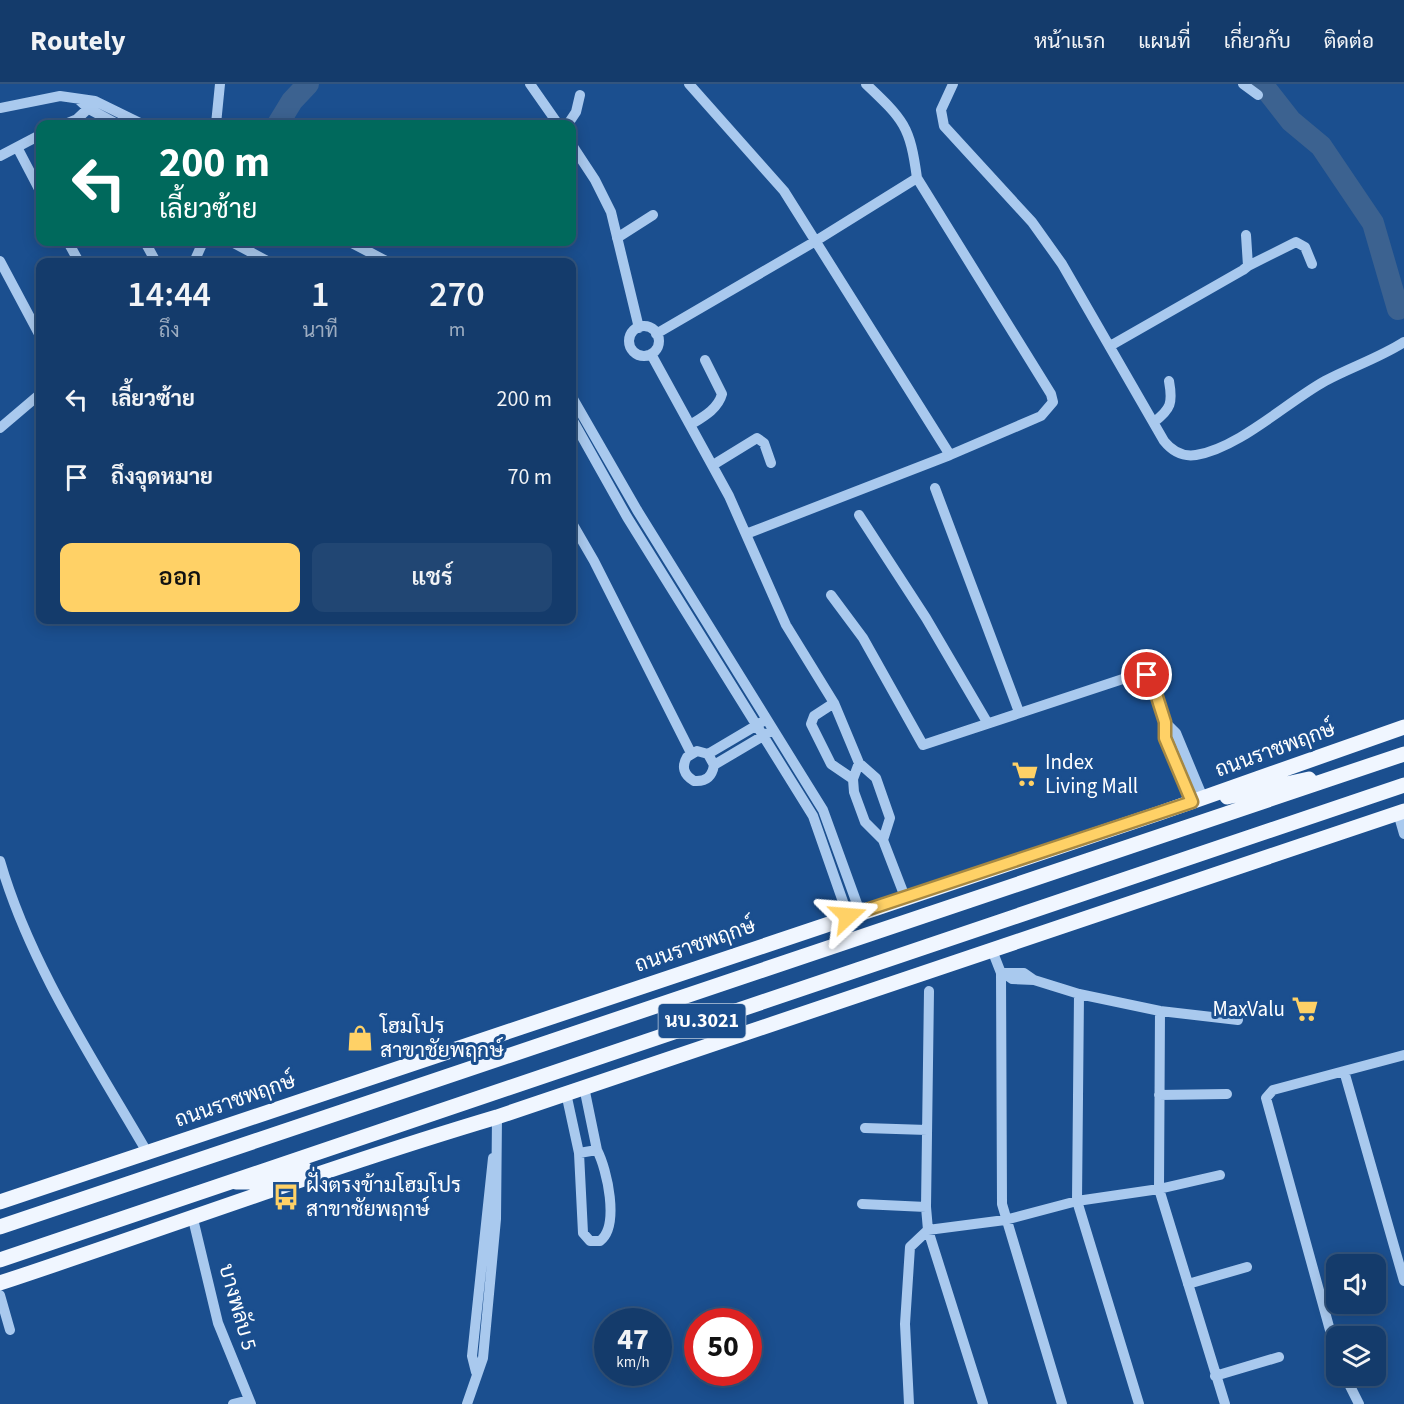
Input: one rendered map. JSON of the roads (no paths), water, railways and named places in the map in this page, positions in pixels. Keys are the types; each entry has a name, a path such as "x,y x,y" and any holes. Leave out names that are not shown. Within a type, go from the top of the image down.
{"main road":[{"name":"ถนนราชพฤกษ์","path":"0,1202 1194,801 1404,727"},
{"name":"นบ.3021","path":"0,1227 1404,754"},
{"path":"1194,801 1298,780 1334,778"},
{"name":"นบ.3021","path":"0,1260 1404,785"},
{"name":"นบ.3021","path":"0,1283 193,1220 388,1150 496,1117 1401,815"},
{"path":"228,1181 260,1182 349,1156 388,1150"}],"street":[{"path":"216,120 220,84"},
{"path":"530,84 555,120"},
{"path":"688,84 784,191 950,455"},
{"path":"746,534 950,455 1041,416 1053,402 1052,394 917,178 910,135 886,103 866,84"},
{"path":"952,84 940,115 944,126 1032,222 1062,264 1169,447 1185,456 1198,455 1239,436 1325,381 1404,342"},
{"path":"1243,84 1258,95"},
{"path":"571,120 576,112 580,95"},
{"path":"0,108 60,96 78,99 131,120"},
{"path":"80,120 92,105"},
{"path":"92,105 112,120"},
{"path":"0,156 36,137"},
{"path":"16,147 36,184"},
{"path":"576,151 604,196 617,238 639,328"},
{"path":"656,334 814,242 917,178"},
{"path":"617,238 653,215"},
{"path":"1246,235 1248,266"},
{"path":"1110,346 1215,288 1248,266 1296,242 1305,247 1312,264"},
{"path":"239,246 262,258"},
{"path":"358,246 380,258"},
{"path":"0,261 36,328"},
{"path":"639,328 648,328 656,334 658,343 651,354 637,355 630,348 629,338 639,328"},
{"path":"651,354 713,465 786,625 834,703 859,763 876,778 890,818 890,825 883,840"},
{"path":"690,425 714,409 720,402 722,394 705,360"},
{"path":"1154,422 1172,405 1168,381"},
{"path":"0,428 36,397"},
{"path":"576,404 637,510 823,810 854,914"},
{"path":"576,426 627,517 813,816 854,914"},
{"path":"713,465 757,438 764,443 771,463"},
{"path":"935,488 1019,712"},
{"path":"627,517 637,510"},
{"path":"859,515 926,618 987,722"},
{"path":"576,530 691,753"},
{"path":"831,595 863,638 923,745 1141,673 1151,678 1165,722 1165,738 1194,801"},
{"path":"834,703 814,716 812,724 831,764 853,779"},
{"path":"708,754 767,719"},
{"path":"714,765 708,754 697,751 691,753 684,762 683,768 694,781 705,780 710,776 714,765 774,730"},
{"path":"859,763 853,779 854,792 866,822 883,840 905,897"},
{"path":"813,816 823,810"},
{"path":"1401,815 1404,834"},
{"path":"0,861 11,896 40,962 147,1152"},
{"path":"992,950 1003,973 1001,1184 1005,1220 1062,1404"},
{"path":"1003,973 1014,971 1079,994 1160,1011 1238,1020"},
{"path":"929,991 926,1207 928,1230 983,1404"},
{"path":"1079,994 1077,1201 1139,1404"},
{"path":"1160,1011 1159,1189 1225,1404"},
{"path":"1329,1326 1266,1102 1267,1095 1273,1090 1404,1055"},
{"path":"1344,1071 1404,1281"},
{"path":"566,1093 579,1153 584,1233 587,1240 600,1241 609,1229 609,1186 604,1163 597,1150 584,1087"},
{"path":"1159,1095 1227,1094"},
{"path":"466,1404 476,1372 472,1356 488,1248 490,1170 494,1154 496,1117"},
{"path":"865,1128 927,1130"},
{"path":"579,1153 597,1150"},
{"path":"909,1404 905,1324 909,1247 928,1230 1005,1220 1077,1201 1159,1189 1220,1174"},
{"path":"862,1204 926,1207"},
{"name":"บางพลับ 5","path":"193,1220 218,1323 250,1402"},
{"path":"1188,1284 1247,1267"},
{"path":"0,1295 10,1330"},
{"path":"1215,1376 1279,1357"},
{"path":"1350,1386 1359,1404"},
{"path":"233,1404 250,1402"}],"waterway":[{"path":"280,120 292,101 308,84"},
{"path":"1262,84 1291,121 1321,146 1373,223 1398,309"}],"place":[{"name":"Index Living Mall","path":"1025,774"},
{"name":"MaxValu","path":"1305,1009"},
{"name":"โฮมโปร สาขาชัยพฤกษ์","path":"360,1038"},
{"name":"ฝั่งตรงข้ามโฮมโปร สาขาชัยพฤกษ์","path":"286,1197"}]}
